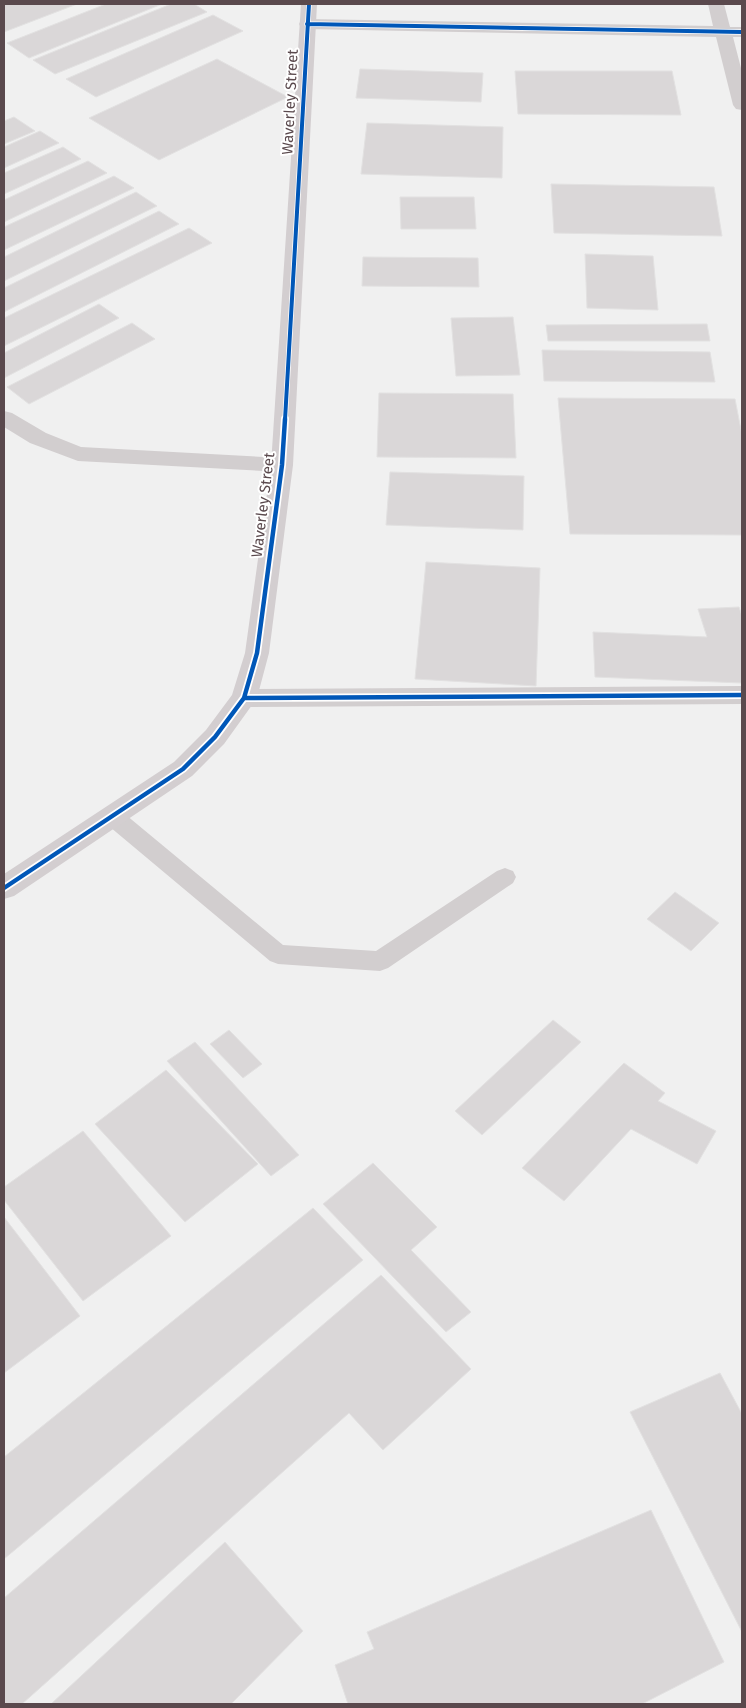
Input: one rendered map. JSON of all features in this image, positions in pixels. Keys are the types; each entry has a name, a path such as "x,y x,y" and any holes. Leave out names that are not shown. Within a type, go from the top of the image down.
{"street":[{"path":"716,4 742,105"},
{"path":"308,14 742,32"},
{"name":"Waverley Street","path":"4,888 183,770 215,737 244,698 257,653 282,465 308,14"},
{"path":"4,418 38,438 78,454 282,465"},
{"path":"244,698 742,695"}],"lane":[{"path":"112,816 278,954 380,960 505,877"}],"building":[{"path":"4,4 77,4 4,32"},
{"path":"106,4 162,4 29,58 7,43"},
{"path":"171,4 194,4 207,12 55,74 33,60"},
{"path":"213,15 243,31 96,97 66,79"},
{"path":"217,59 288,97 159,160 89,118"},
{"path":"360,69 483,73 481,102 356,98"},
{"path":"515,71 672,71 681,115 518,114"},
{"path":"14,117 35,131 4,144 4,121"},
{"path":"367,123 503,127 502,178 361,174"},
{"path":"40,131 59,143 4,168 4,147"},
{"path":"63,147 81,159 4,194 4,173"},
{"path":"88,161 107,173 4,222 4,200"},
{"path":"114,176 134,188 4,250 4,227"},
{"path":"551,184 714,187 722,236 554,233"},
{"path":"136,192 157,206 4,281 4,257"},
{"path":"400,197 474,197 476,229 401,229"},
{"path":"159,211 179,224 4,312 4,288"},
{"path":"189,228 212,243 4,346 4,318"},
{"path":"585,254 653,256 658,310 587,308"},
{"path":"363,257 478,258 479,287 362,286"},
{"path":"99,304 119,318 4,378 4,353"},
{"path":"513,317 520,375 456,376 451,318"},
{"path":"132,323 155,339 29,404 7,387"},
{"path":"707,324 710,341 548,341 546,325"},
{"path":"542,350 710,352 715,382 544,381"},
{"path":"379,393 513,394 516,458 377,457"},
{"path":"558,398 735,399 742,435 742,535 570,534"},
{"path":"390,472 524,476 523,530 386,525"},
{"path":"426,562 540,568 536,686 415,679"},
{"path":"739,607 742,616 742,683 595,677 593,632 707,637 698,609"},
{"path":"675,892 719,923 691,951 647,919"},
{"path":"553,1020 581,1042 482,1135 455,1111"},
{"path":"229,1030 262,1064 243,1078 210,1044"},
{"path":"195,1042 299,1155 271,1176 167,1061"},
{"path":"624,1063 665,1093 658,1101 716,1131 697,1164 631,1129 564,1201 522,1168"},
{"path":"166,1070 258,1164 185,1222 95,1124"},
{"path":"83,1131 171,1236 83,1301 4,1200 4,1187"},
{"path":"373,1163 437,1227 411,1250 471,1312 446,1332 323,1204"},
{"path":"313,1208 363,1260 4,1559 4,1457"},
{"path":"4,1217 80,1316 4,1373"},
{"path":"381,1275 471,1369 383,1450 349,1413 22,1704 4,1704 4,1598"},
{"path":"720,1373 742,1414 742,1632 630,1412"},
{"path":"651,1510 724,1662 642,1704 348,1704 335,1665 374,1649 367,1632"},
{"path":"225,1542 303,1631 231,1704 51,1704"}],"cycle path":[{"path":"4,888 183,769 215,737 244,698 257,653 282,465 309,4"},
{"path":"307,24 742,32"},
{"path":"244,698 742,695"}]}
